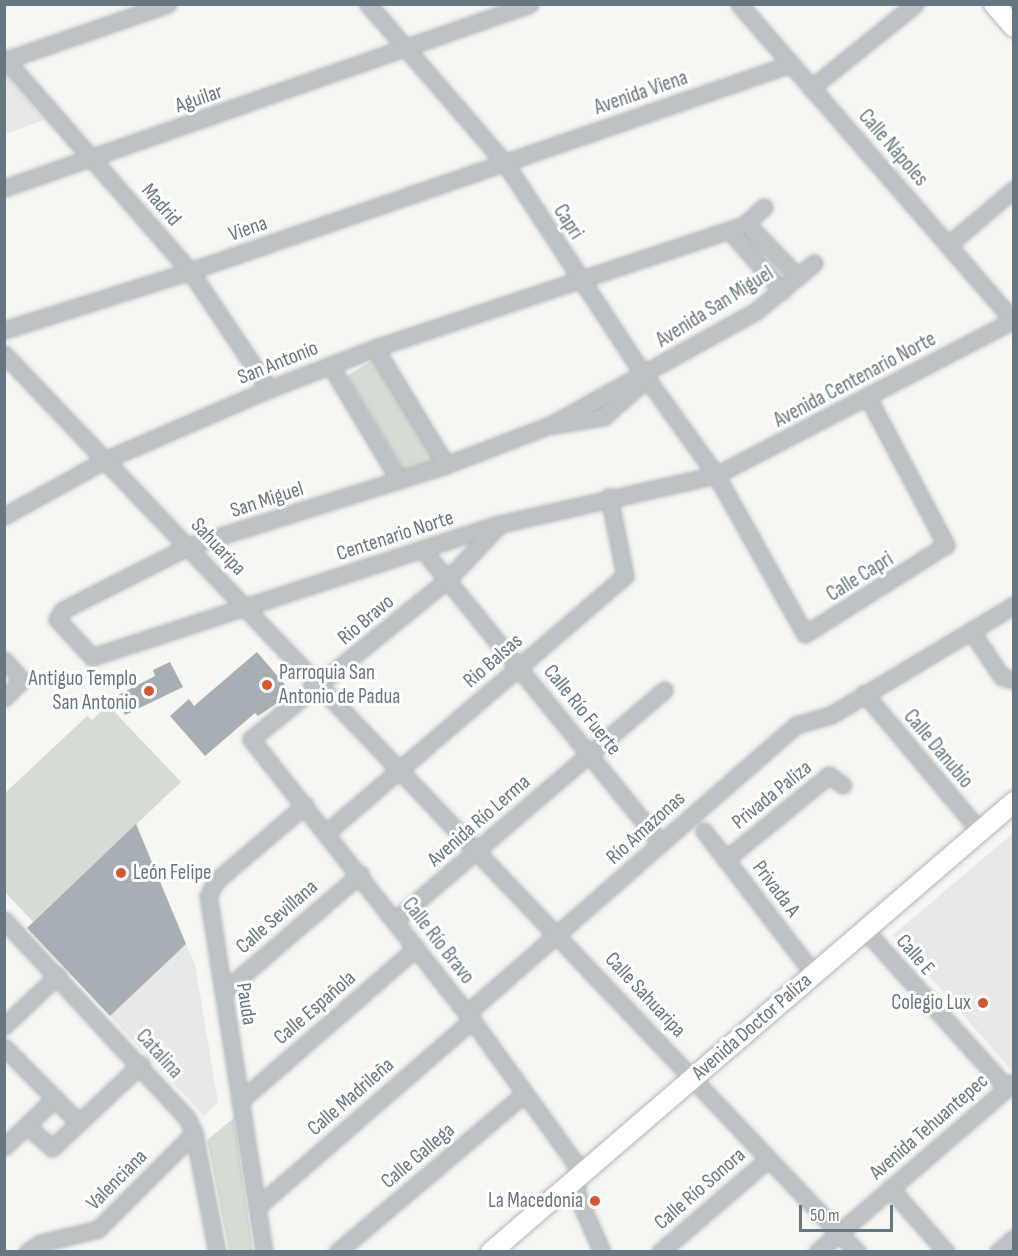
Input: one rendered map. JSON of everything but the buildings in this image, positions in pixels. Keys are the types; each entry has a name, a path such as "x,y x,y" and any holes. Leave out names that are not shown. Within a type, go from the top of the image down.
{"main road":[{"path":"994,4 1014,27"},
{"name":"Avenida Doctor Paliza","path":"503,1247 577,1178 1014,802"}],"street":[{"path":"5,59 168,4"},
{"name":"Capri","path":"368,4 504,163 579,278 716,475"},
{"name":"Aguilar","path":"4,188 407,50 530,4"},
{"name":"Calle Nápoles","path":"739,4 1013,320"},
{"path":"811,88 915,4"},
{"name":"Madrid","path":"5,59 190,271 269,389"},
{"name":"Avenida Viena","path":"504,163 791,64"},
{"name":"Viena","path":"4,330 190,271 504,163"},
{"path":"949,244 1014,189"},
{"path":"764,207 746,223 729,230 782,291"},
{"path":"746,223 798,277"},
{"name":"San Antonio","path":"4,516 107,459 269,389 375,348 579,278 729,230"},
{"name":"Avenida San Miguel","path":"647,374 782,291 814,263"},
{"name":"Avenida Centenario Norte","path":"716,475 1013,320"},
{"path":"375,348 446,465"},
{"name":"Sahuaripa","path":"4,354 107,459 320,686 402,767"},
{"path":"330,365 399,480"},
{"name":"San Miguel","path":"92,657 57,619 59,613 189,546 446,465 550,425 647,374"},
{"name":"Calle Capri","path":"716,475 799,628 812,633 946,545 867,396"},
{"name":"Centenario Norte","path":"92,657 500,524 609,497 716,475"},
{"name":"Rio Balsas","path":"327,832 627,572 609,497"},
{"name":"Rio Bravo","path":"251,739 320,686 447,579 500,524"},
{"name":"Calle Río Fuerte","path":"422,549 590,752 661,843"},
{"path":"1014,605 971,632 1002,677 1014,680"},
{"name":"Río Amazonas","path":"470,1016 558,933 796,725 831,715 864,693 971,632"},
{"path":"4,660 22,680 4,698"},
{"name":"Avenida Río Lerma","path":"395,920 480,850 664,690"},
{"name":"Calle Danubio","path":"864,693 980,831"},
{"name":"Calle Río Bravo","path":"251,739 327,832 470,1016 576,1164 577,1195 602,1251"},
{"name":"Calle Sahuaripa","path":"402,767 768,1159 857,1251"},
{"name":"Privada Paliza","path":"726,859 829,774 843,785"},
{"name":"Pauda","path":"264,1251 223,992 210,888 305,805"},
{"name":"Privada A","path":"704,831 813,973"},
{"name":"Calle Sevillana","path":"223,992 360,874"},
{"name":"Catalina","path":"4,920 141,1064 187,1118 194,1133 216,1245"},
{"name":"Calle E","path":"865,930 1010,1085"},
{"name":"Calle Española","path":"240,1101 416,948"},
{"path":"4,1026 57,975"},
{"name":"Calle Madrileña","path":"257,1207 470,1016"},
{"path":"4,1047 79,1123"},
{"path":"27,1126 52,1148 141,1064"},
{"name":"Avenida Tehuantepec","path":"817,1251 1010,1085"},
{"name":"Calle Gallega","path":"337,1251 525,1093"},
{"path":"4,1147 56,1098"},
{"name":"Valenciana","path":"27,1251 41,1243 98,1229 194,1133"},
{"name":"Calle Río Sonora","path":"660,1251 768,1159"},
{"path":"890,1188 946,1251"},
{"path":"998,1251 1014,1238"},
{"path":"201,1251 216,1245"}],"shaded area":[{"path":"5,73 44,120 5,134"},
{"path":"375,359 435,459 407,476 347,376"},
{"path":"108,705 181,782 33,922 5,892 5,793 87,716 92,720"},
{"name":"Colegio Lux","path":"1013,833 1013,1072 893,935"},
{"path":"186,944 195,964 218,1102 204,1116 110,1016"},
{"path":"234,1118 253,1251 229,1251 207,1140"}],"place":[{"name":"Parroquia San Antonio de Padua","path":"267,685"},
{"name":"Antiguo Templo San Antonio","path":"149,691"},
{"name":"León Felipe","path":"121,873"},
{"name":"Colegio Lux","path":"983,1003"},
{"name":"La Macedonia","path":"595,1201"}]}
